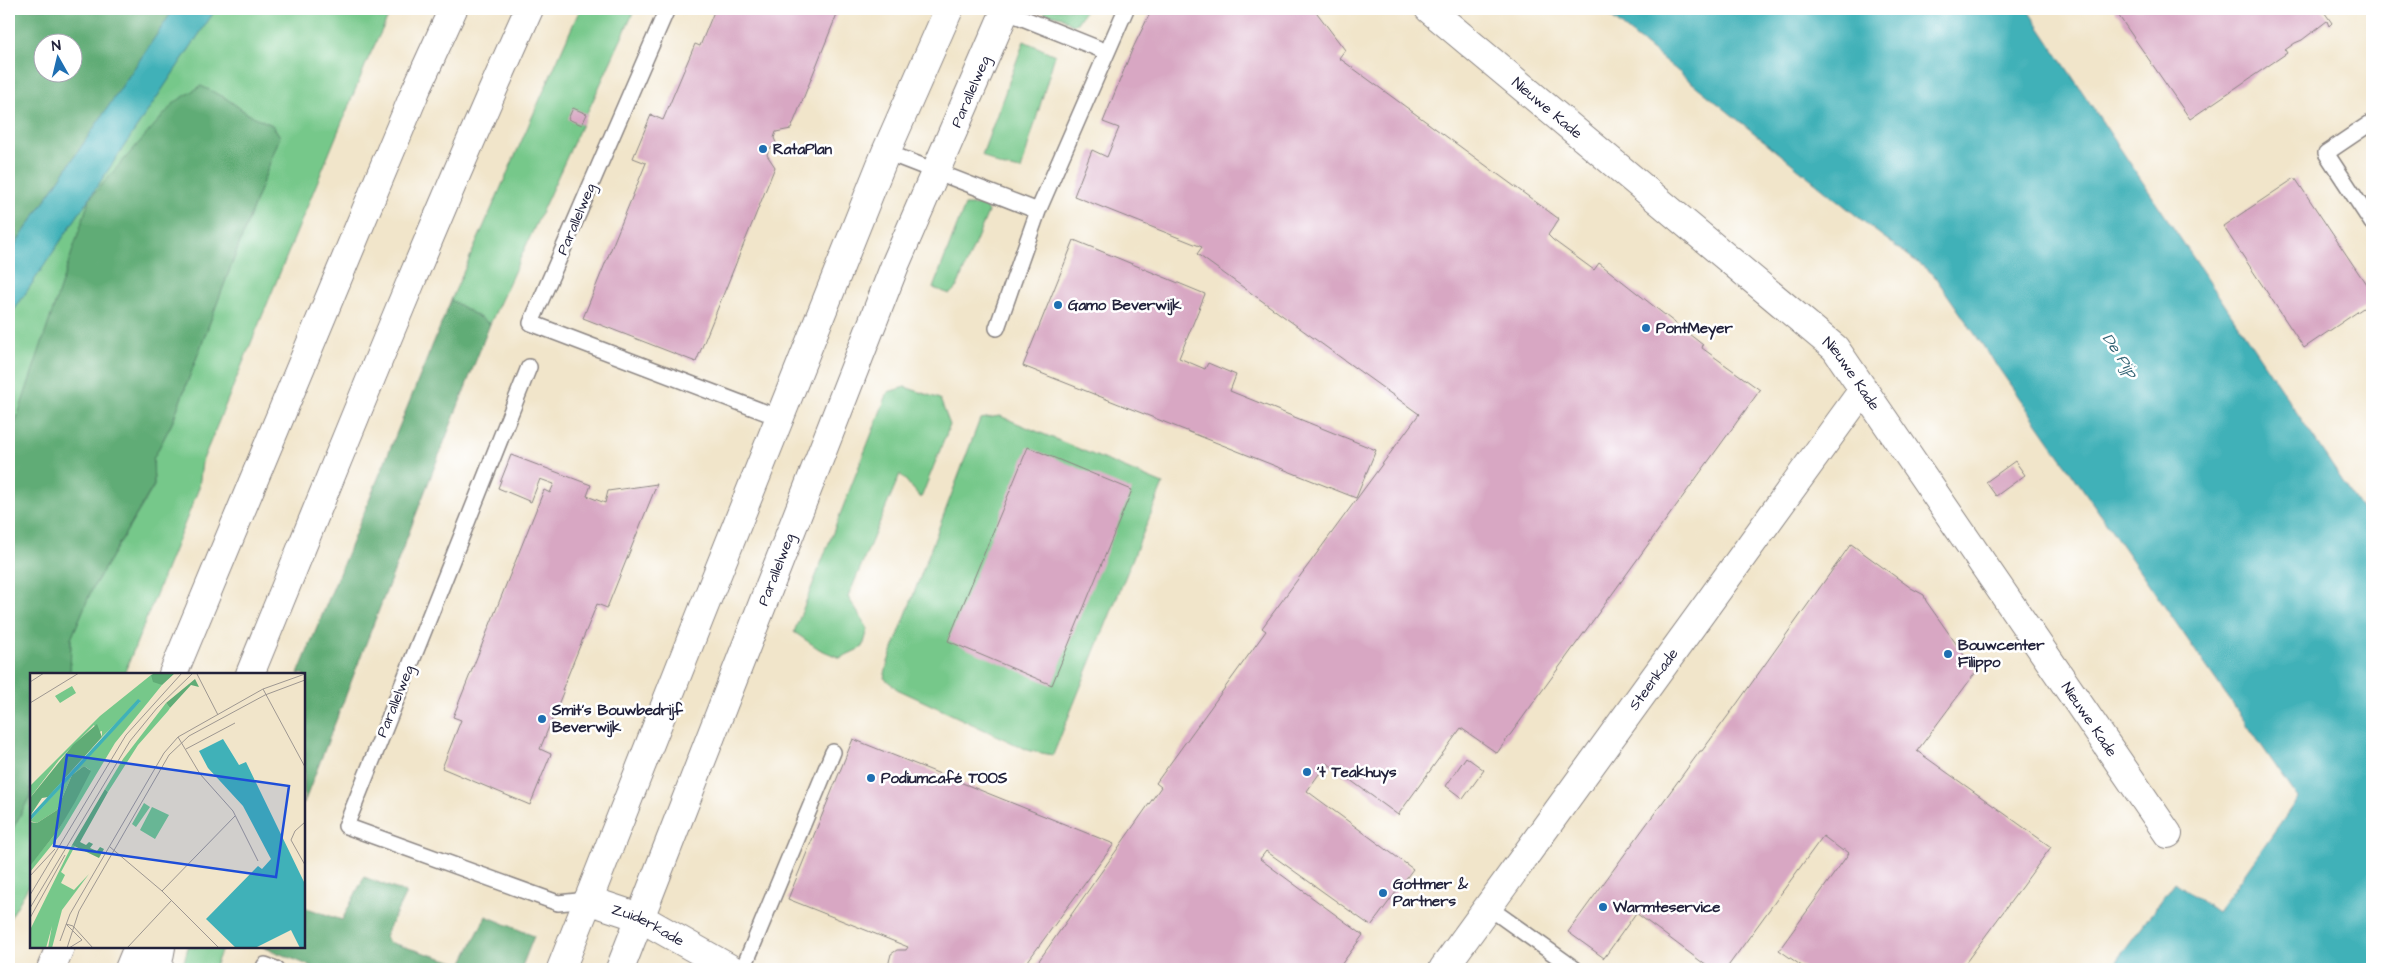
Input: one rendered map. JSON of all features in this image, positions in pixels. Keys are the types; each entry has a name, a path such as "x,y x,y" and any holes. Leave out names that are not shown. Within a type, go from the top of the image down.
{"main road":[{"path":"173,673 401,126 453,9"},
{"path":"250,673 490,93 529,9"},
{"path":"561,969 886,152 949,9"},
{"name":"Nieuwe Kade","path":"1429,9 1834,348 2168,834"},
{"name":"Parallelweg","path":"620,969 895,265 1006,10"},
{"name":"Steenkade","path":"1444,969 1863,390"},
{"name":"Zuiderkade","path":"588,900 639,917 731,969"},
{"path":"51,969 60,948"},
{"path":"129,969 138,948"},
{"path":"157,969 161,948"}],"lane":[{"name":"Parallelweg","path":"667,9 531,323 780,418"},
{"path":"997,328 1038,210 1126,9"},
{"name":"Parallelweg","path":"1006,10 1107,52"},
{"path":"2372,122 2326,153 2372,223"},
{"path":"886,152 1038,210"},
{"name":"Parallelweg","path":"529,367 346,826 558,903"},
{"path":"743,969 833,752"},
{"name":"Zuiderkade","path":"558,903 588,900"},
{"path":"1488,907 1575,969"},
{"path":"263,969 265,965 276,969"}],"green space":[{"path":"9,9 174,9 9,254"},
{"path":"216,9 392,9 368,59 202,462 199,488 124,673 70,673 71,639 92,589 154,486 153,459 172,423 280,136 272,125 248,114 224,97 90,198 9,446 9,318"},
{"path":"580,9 635,9 490,324 451,300"},
{"path":"1045,9 1086,9 1077,23 1072,25 1062,17 1044,13"},
{"path":"1024,41 1055,55 1021,170 1000,166 982,155"},
{"path":"201,86 224,97 248,114 272,125 280,136 172,423 153,459 154,485 92,589 71,639 70,673 30,673 30,796 9,836 10,439 90,198 175,102"},
{"path":"965,205 985,205 988,212 957,287 950,294 933,288"},
{"path":"451,300 490,324 305,800 305,673 298,673"},
{"path":"905,387 940,399 950,425 921,498 900,474 848,597 868,629 863,647 840,658 819,649 794,632 888,392"},
{"path":"1000,416 1163,484 1053,755 1030,751 897,689 884,678 888,662 980,419"},
{"path":"30,796 30,884 9,920 9,836"},
{"path":"364,877 406,893 385,936 388,942 462,964 486,916 534,936 521,969 318,969 266,948 305,948 305,907 342,920"},
{"path":"188,948 222,949 214,969 182,969"}],"water":[{"path":"174,9 216,9 9,318 9,254"},
{"name":"De Pijp","path":"1601,9 2027,9 2372,525 2372,969 2110,969 2175,882 2217,912 2298,798 1933,274 1874,230"}],"building":[{"path":"715,9 839,9 791,129 776,132 774,138 777,145 769,149 767,155 775,167 696,362 583,318 646,163 633,158 651,115 663,120 695,44 700,46"},
{"path":"1152,9 1314,9 1345,50 1339,58 1559,219 1548,235 1553,240 1594,270 1599,263 1703,345 1702,348 1760,390 1497,753 1461,728 1398,815 1327,763 1324,767 1307,791 1413,869 1371,926 1266,851 1260,859 1363,935 1338,969 1033,969 1161,787 1156,783 1266,631 1262,628 1419,414 1197,254 1202,247 1074,196 1092,150 1107,157 1119,128 1103,122 1132,50"},
{"path":"2114,9 2322,9 2332,23 2329,26 2327,21 2285,50 2287,53 2190,119"},
{"path":"573,108 587,114 582,125 568,119"},
{"path":"2295,178 2372,293 2372,302 2304,348 2223,226"},
{"path":"1074,240 1205,294 1179,358 1205,369 1208,363 1236,375 1230,391 1376,450 1356,498 1023,366"},
{"path":"1028,447 1132,490 1052,685 948,641"},
{"path":"511,455 591,485 587,496 605,503 608,491 657,484 607,608 597,604 562,690 564,690 540,749 551,754 530,805 442,768 461,720 453,717 544,490 550,493 554,484 540,479 531,502 498,488"},
{"path":"2015,461 2025,475 1996,496 1986,482"},
{"path":"1851,544 1911,588 1924,595 1926,601 1976,672 1917,751 2051,847 1961,969 1806,969 1779,950 1849,853 1844,849 1843,851 1823,836 1726,969 1711,969 1636,913 1604,958 1568,932 1700,751 1702,751 1729,712 1731,712"},
{"path":"853,739 1114,844 1022,969 916,969 916,967 912,966 910,969 891,969 889,962 891,954 897,950 906,950 908,947 788,899"},
{"path":"1466,757 1484,770 1463,799 1446,786"}],"place":[{"name":"RataPlan","path":"763,149"},
{"name":"Gamo Beverwijk","path":"1058,305"},
{"name":"PontMeyer","path":"1646,328"},
{"name":"Bouwcenter Filippo","path":"1948,654"},
{"name":"Smit's Bouwbedrijf Beverwijk","path":"542,719"},
{"name":"'t Teakhuys","path":"1307,772"},
{"name":"Podiumcafé TOOS","path":"871,778"},
{"name":"Gottmer & Partners","path":"1383,893"},
{"name":"Warmteservice","path":"1603,907"}]}
